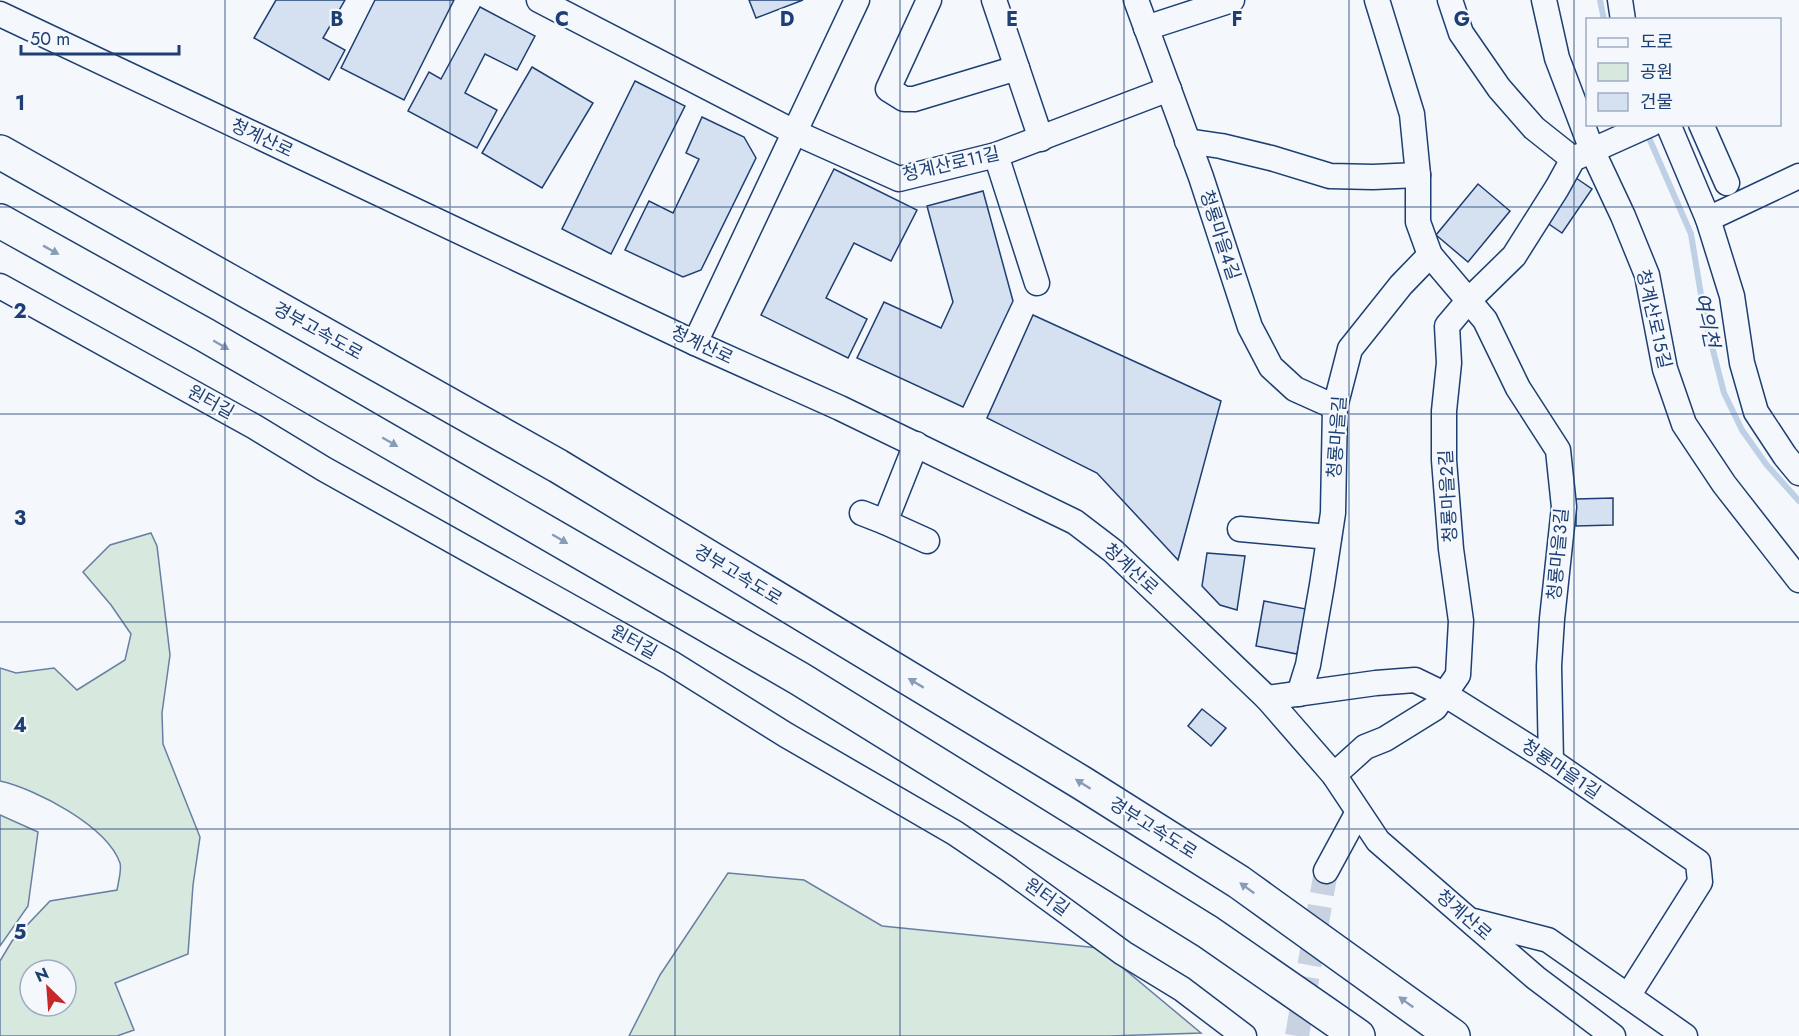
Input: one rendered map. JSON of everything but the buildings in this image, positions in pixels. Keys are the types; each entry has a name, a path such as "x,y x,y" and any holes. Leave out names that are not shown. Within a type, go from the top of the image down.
{"highway":[{"name":"경부고속도로","path":"0,152 558,466 1082,783 1239,882 1454,1036"},
{"path":"0,221 205,335 800,679 1208,932 1358,1036"}],"street":[{"name":"청계산로11길","path":"539,0 794,132 899,179 996,155 1041,139"},
{"path":"695,343 857,0"},
{"path":"929,0 888,89 904,99 914,99 1017,68"},
{"path":"994,0 1041,139 1169,89"},
{"name":"청룡마을4길","path":"1136,0 1169,89 1250,327 1271,367 1295,389 1335,407"},
{"path":"1146,28 1232,0"},
{"path":"1377,0 1412,114 1418,175 1418,222 1430,255"},
{"path":"1450,0 1461,33 1499,88 1534,128 1582,154"},
{"name":"청계산로15길","path":"1545,0 1557,58 1582,154 1623,216 1647,275 1665,369 1684,423 1724,484 1799,580"},
{"path":"1620,0 1623,18"},
{"name":"청계산로","path":"0,14 695,343 916,444 1075,522 1113,551 1267,698 1334,775 1378,841 1536,978 1613,1036"},
{"path":"1469,300 1514,256 1582,154 1646,126"},
{"path":"1669,126 1708,219 1732,296 1742,363 1756,412 1799,473"},
{"path":"1702,126 1727,183"},
{"path":"1187,141 1221,146 1330,176 1418,175"},
{"path":"996,155 1037,283"},
{"path":"1708,219 1797,182"},
{"name":"청룡마을길","path":"1299,694 1308,665 1333,513 1335,407 1350,349 1401,285 1430,255"},
{"name":"청룡마을3길","path":"1430,255 1485,320 1518,388 1558,450 1564,507 1549,666 1551,761"},
{"name":"원터길","path":"0,286 245,421 324,469 671,663 786,735 955,833 1123,952 1182,989 1244,1036"},
{"name":"청룡마을2길","path":"1446,695 1458,675 1461,621 1450,549 1444,460 1444,411 1449,363 1447,326 1469,300"},
{"path":"885,522 916,444"},
{"path":"862,513 927,541"},
{"path":"1240,529 1329,537"},
{"name":"청룡마을1길","path":"1267,698 1414,680 1446,695 1551,761 1698,862 1700,882 1628,996"},
{"path":"1334,775 1365,747 1385,739 1435,708 1446,695"},
{"path":"1326,871 1358,812"},
{"path":"1470,920 1548,940 1685,1036"}],"green space":[{"path":"151,533 157,546 170,655 162,713 163,744 200,837 193,885 188,954 115,983 134,1030 117,1036 0,1036 0,961 12,941 50,901 117,890 120,863 113,849 101,836 69,811 32,792 0,781 0,668 16,673 54,668 77,690 125,660 131,634 111,605 83,572 110,545"},
{"path":"0,815 38,832 28,906 0,946"},
{"path":"728,873 804,880 882,926 1099,948 1201,1033 1109,1036 629,1036 660,975"}],"waterway":[{"name":"여의천","path":"1600,0 1604,18"},
{"name":"여의천","path":"1646,131 1691,234 1705,319 1724,393 1742,430 1766,464 1799,501"}],"tunnel":[{"path":"1297,1036 1326,871"}]}
